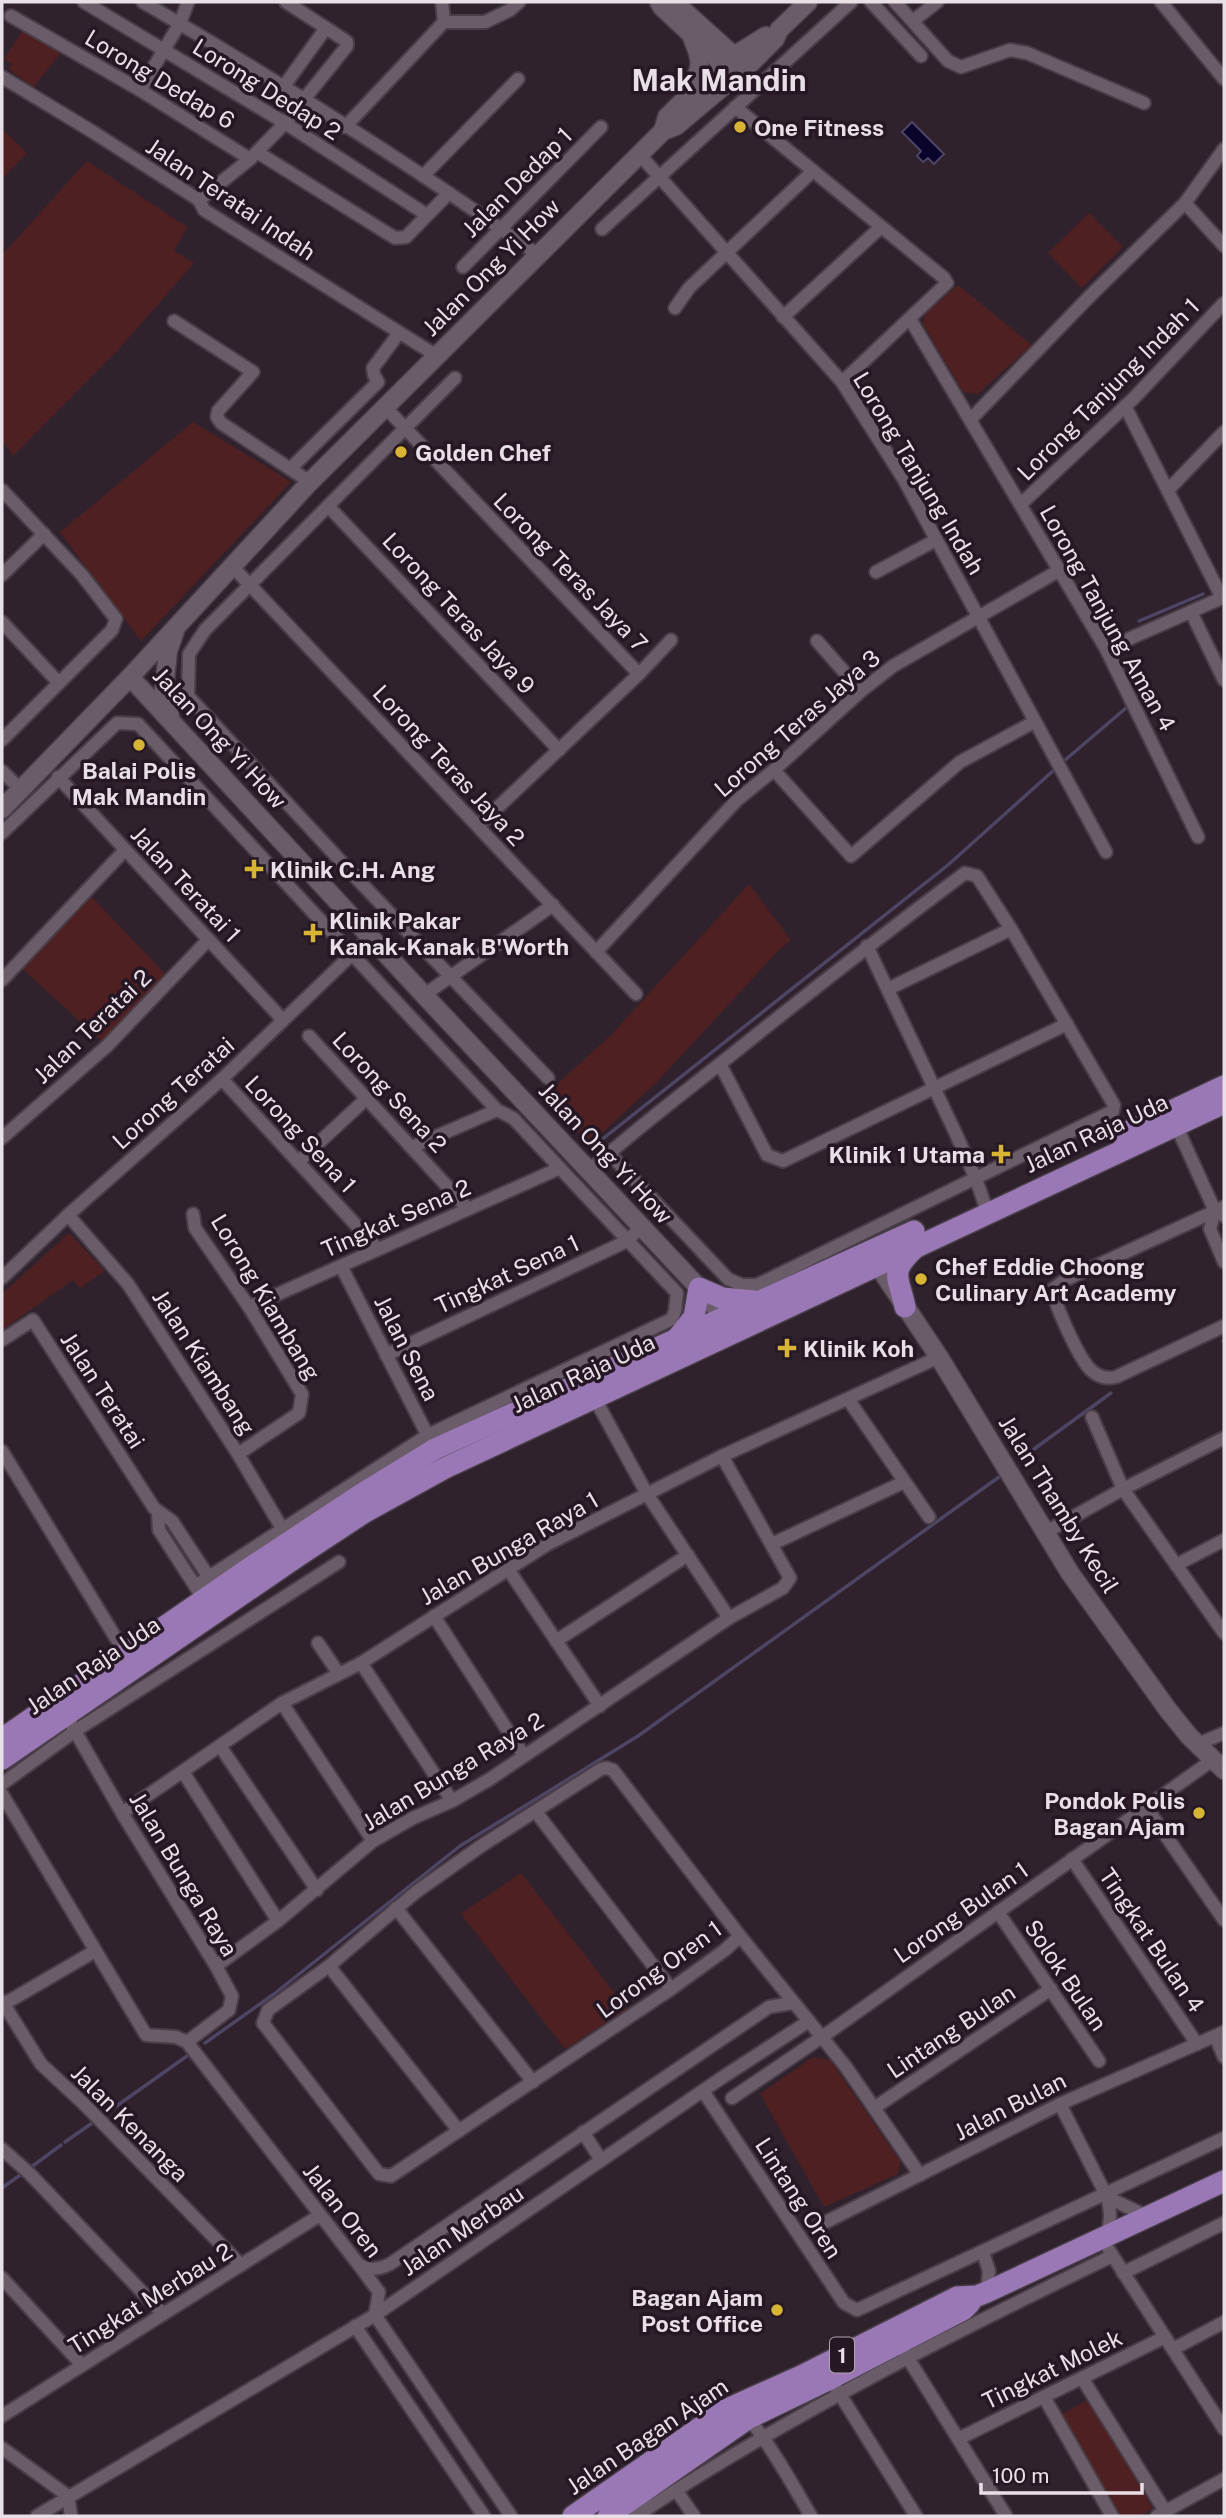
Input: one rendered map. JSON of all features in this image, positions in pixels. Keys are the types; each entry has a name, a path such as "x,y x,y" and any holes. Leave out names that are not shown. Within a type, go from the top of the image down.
{"main road":[{"path":"659,2 691,33 730,62"},
{"path":"674,2 718,40 751,55 775,39 779,30 808,2"},
{"path":"680,104 699,74 701,65 691,33"},
{"path":"718,40 730,62"},
{"name":"Jalan Ong Yi How","path":"663,131 667,117 680,104 730,62 751,55"},
{"name":"Jalan Ong Yi How","path":"728,1324 699,1289 130,677 310,482 663,131 676,126 715,93 751,55"},
{"path":"715,93 730,62"},
{"path":"173,722 163,699 168,651 177,624"},
{"path":"2,809 130,677"},
{"name":"Jalan Raja Uda","path":"2,1759 70,1723 298,1556 431,1442 675,1328 728,1324 760,1301 872,1257 919,1244 985,1207 1224,1086"},
{"name":"Jalan Raja Uda","path":"2,1738 125,1654 206,1588 286,1534 445,1468 594,1397 728,1324 872,1257 1224,1103"},
{"path":"905,1307 896,1278 906,1256 919,1244"},
{"name":"Jalan Thamby Kecil","path":"872,1257 939,1357 1070,1573 1131,1662 1175,1719 1219,1764"},
{"path":"675,1328 694,1317 699,1289 722,1298 760,1301"},
{"name":"Jalan Bagan Ajam","path":"608,2516 749,2418 835,2386 904,2350 982,2294 1224,2181"},
{"name":"Jalan Bagan Ajam","path":"573,2516 725,2410 803,2375 957,2297 982,2294"}],"street":[{"name":"Lorong Dedap 2","path":"84,2 285,123 427,215"},
{"path":"143,2 284,86 449,193 538,255"},
{"path":"140,90 165,51 188,2"},
{"path":"199,200 253,155 285,123 347,46 347,42 286,2"},
{"path":"442,2 444,22"},
{"path":"345,127 444,22 485,22 510,10 519,2"},
{"path":"602,229 851,2"},
{"path":"871,2 921,56"},
{"path":"895,2 948,61 961,66 1010,50 1027,53 1144,103"},
{"path":"913,22 937,2"},
{"path":"1161,2 1224,79"},
{"name":"Lorong Dedap 6","path":"11,16 395,238 406,237 427,215"},
{"path":"284,86 326,28"},
{"name":"Jalan Teratai Indah","path":"2,77 199,200 204,210 437,356"},
{"path":"423,176 518,79"},
{"path":"735,107 947,283 842,382"},
{"name":"Jalan Dedap 1","path":"463,267 601,127"},
{"path":"972,421 1090,296 1185,204 1224,149"},
{"name":"Lorong Tanjung Indah","path":"640,155 842,382 903,478 1106,852"},
{"path":"675,308 689,288 813,171"},
{"path":"427,215 449,193"},
{"path":"1185,204 1224,246"},
{"path":"783,317 881,227"},
{"name":"Lorong Tanjung Indah 1","path":"1021,504 1125,406 1224,303"},
{"name":"Lorong Tanjung Aman 4","path":"910,318 1106,649 1198,837"},
{"path":"174,321 253,372 218,411 217,418 220,423 310,482"},
{"path":"290,469 378,382 373,368 399,332"},
{"name":"Jalan Ong Yi How","path":"455,378 205,630 189,654 188,696 548,1077"},
{"name":"Lorong Teras Jaya 7","path":"378,382 405,428 639,674"},
{"path":"1106,649 1223,597 1125,406"},
{"path":"1168,489 1224,432"},
{"path":"2,490 82,575 116,619 112,630 2,740"},
{"name":"Lorong Teras Jaya 9","path":"328,506 559,750"},
{"path":"2,575 44,534"},
{"path":"876,572 936,540"},
{"name":"Lorong Teras Jaya 2","path":"231,565 636,994"},
{"name":"Lorong Teras Jaya 3","path":"596,952 737,800 774,771 861,691 893,666 1060,570"},
{"path":"1191,612 1224,680"},
{"path":"2,622 59,683"},
{"path":"478,826 639,674 671,640"},
{"path":"817,641 861,691"},
{"path":"774,771 851,856 960,762 1034,722"},
{"name":"Jalan Ong Yi How","path":"2,833 117,723 138,724 497,1110 513,1118 677,1293 675,1328"},
{"path":"2,771 20,790"},
{"name":"Jalan Teratai 1","path":"58,777 283,1020"},
{"path":"2,980 125,850"},
{"path":"589,1171 609,1153 867,946 965,873 977,876 1114,1105 1113,1111 757,1285 742,1285 728,1279 609,1153"},
{"path":"424,995 552,905"},
{"path":"888,989 1011,929"},
{"name":"Lorong Teratai","path":"2,1278 68,1215 222,1079 370,937"},
{"name":"Jalan Teratai 2","path":"2,1138 107,1046 208,940"},
{"path":"867,946 976,1179 985,1207"},
{"path":"720,1064 767,1155 783,1161 1067,1024"},
{"name":"Lorong Sena 2","path":"309,1036 468,1209"},
{"name":"Lorong Sena 1","path":"222,1079 378,1249"},
{"path":"298,1162 367,1098"},
{"path":"513,1118 527,1105"},
{"path":"412,1147 497,1110"},
{"path":"1176,1125 1221,1211"},
{"name":"Tingkat Sena 2","path":"249,1307 560,1168"},
{"path":"1221,1211 1210,1229 1224,1262"},
{"path":"1221,1211 1065,1280 1053,1289 1054,1297 1088,1368 1108,1379 1224,1326"},
{"name":"Lorong Kiambang","path":"193,1214 195,1228 249,1307 302,1394 299,1413 238,1454"},
{"name":"Jalan Kiambang","path":"68,1215 128,1284 238,1454 286,1534"},
{"name":"Tingkat Sena 1","path":"386,1355 627,1241 641,1227"},
{"name":"Jalan Sena","path":"341,1266 431,1442"},
{"name":"Jalan Teratai","path":"2,1340 33,1320 158,1513 172,1521 206,1588"},
{"name":"Jalan Bunga Raya 1","path":"122,1814 282,1703 361,1662 548,1544 722,1456 939,1357"},
{"path":"594,1397 648,1494 729,1618"},
{"path":"848,1398 929,1517"},
{"path":"1092,1417 1123,1489 1224,1632"},
{"path":"1046,1532 1224,1438"},
{"name":"Jalan Raja Uda","path":"286,1534 431,1442"},
{"path":"2,1451 125,1654"},
{"path":"722,1456 772,1544 904,1482"},
{"path":"1176,1565 1224,1540"},
{"name":"Jalan Bunga Raya 2","path":"216,1966 317,1890 373,1841 412,1818 452,1801 600,1706 729,1618 783,1588 790,1578 772,1544"},
{"path":"556,1641 688,1555"},
{"path":"2,1784 70,1723 339,1562"},
{"path":"508,1569 600,1706"},
{"path":"434,1616 524,1756"},
{"path":"318,1643 339,1674"},
{"path":"361,1662 452,1801"},
{"path":"282,1703 373,1841"},
{"name":"Jalan Bunga Raya","path":"70,1723 232,1996 229,2010 187,2042"},
{"path":"1198,1744 1224,1733"},
{"path":"220,1746 317,1890"},
{"name":"Lorong Bulan 1","path":"732,2098 1146,1807 1219,1764"},
{"name":"Lorong Oren 1","path":"329,1965 268,2010 263,2023 379,2174 391,2176 671,1989 740,1936 613,1770 601,1769 536,1812"},
{"path":"183,1772 278,1921"},
{"path":"2,1794 146,2035 176,2037 187,2042"},
{"path":"1146,1807 1224,1920"},
{"path":"459,2131 329,1965 396,1908 481,1846 536,1812 671,1989"},
{"name":"Tingkat Bulan 4","path":"1072,1859 1197,2044"},
{"path":"396,1908 533,2082"},
{"name":"Solok Bulan","path":"998,1912 1099,2061"},
{"path":"740,1936 822,2037 920,2175"},
{"path":"3,2003 96,1951"},
{"name":"Lintang Bulan","path":"874,2108 1051,1989"},
{"name":"Jalan Kenanga","path":"3,2003 41,2064 84,2104 241,2265"},
{"name":"Jalan Merbau","path":"359,2265 377,2269 390,2264 769,2007 792,2003"},
{"name":"Jalan Merbau","path":"37,2516 375,2315 808,2021"},
{"path":"1219,2034 1224,2057"},
{"name":"Jalan Bulan","path":"818,2226 1060,2104 1219,2034"},
{"name":"Jalan Oren","path":"187,2042 379,2292 375,2315 511,2516"},
{"name":"Lintang Oren","path":"703,2091 844,2303 858,2310 983,2252"},
{"path":"1060,2104 1111,2208 1111,2221 1104,2235 1112,2256 1224,2429"},
{"path":"583,2132 601,2160"},
{"path":"983,2252 1224,2138"},
{"path":"2,2149 30,2174 163,2314"},
{"path":"1106,2195 1129,2210 1146,2216"},
{"name":"Tingkat Merbau 2","path":"2,2416 320,2215"},
{"path":"1123,2273 1224,2223"},
{"path":"983,2252 997,2269 1012,2280"},
{"path":"982,2294 989,2271 983,2252"},
{"path":"1006,2516 904,2350 1112,2256"},
{"path":"5,2286 82,2365"},
{"path":"1173,2349 1224,2322"},
{"path":"355,2326 485,2516"},
{"name":"Tingkat Molek","path":"958,2438 1164,2337"},
{"path":"1082,2378 1161,2514 1224,2479"},
{"path":"403,2396 421,2384"},
{"path":"636,2516 763,2438 835,2386 916,2516"},
{"path":"1044,2397 1112,2516"},
{"path":"725,2410 749,2418 811,2516"},
{"path":"2,2448 68,2496 71,2516"},
{"path":"676,2490 694,2516"}],"shaded area":[{"path":"25,27 63,50 33,88 9,69 12,64 4,59"},
{"path":"912,122 944,154 934,164 928,158 923,162 917,156 921,151 902,132"},
{"path":"2,129 27,153 2,179"},
{"path":"87,161 187,227 174,251 194,263 118,350 13,456 2,440 2,255"},
{"path":"1089,213 1123,247 1082,288 1048,253"},
{"path":"958,285 1032,345 978,394 963,392 923,324 925,314"},
{"path":"193,422 291,482 141,641 60,532"},
{"path":"749,884 791,940 656,1083 589,1145 544,1096 611,1035"},
{"path":"88,893 171,980 107,1046 17,964"},
{"path":"69,1233 105,1271 80,1288 73,1280 2,1330 2,1294"},
{"path":"521,1873 627,2009 565,2049 461,1914"},
{"path":"813,2057 830,2060 900,2161 898,2174 824,2207 760,2094"},
{"path":"1091,2398 1153,2509 1139,2516 1121,2516 1061,2415"}],"waterway":[{"path":"1139,621 1203,594"},
{"path":"1064,761 1126,708"},
{"path":"600,1141 948,865 1054,770"},
{"path":"1023,1457 1111,1393"},
{"path":"205,2043 274,1994 460,1846 638,1736 999,1477"},
{"path":"101,2117 187,2056"},
{"path":"65,2142 95,2121"},
{"path":"30,2168 61,2145"},
{"path":"2,2188 23,2173"}],"place":[{"name":"One Fitness","path":"740,127"},
{"name":"Golden Chef","path":"401,452"},
{"name":"Balai Polis Mak Mandin","path":"139,745"},
{"name":"Klinik C.H. Ang","path":"254,869"},
{"name":"Klinik Pakar Kanak-Kanak B'Worth","path":"313,933"},
{"name":"Klinik 1 Utama","path":"1001,1154"},
{"name":"Chef Eddie Choong Culinary Art Academy","path":"921,1279"},
{"name":"Klinik Koh","path":"787,1348"},
{"name":"Pondok Polis Bagan Ajam","path":"1199,1813"},
{"name":"Bagan Ajam Post Office","path":"777,2310"}],"district":[{"name":"Mak Mandin","path":"719,80"}]}
